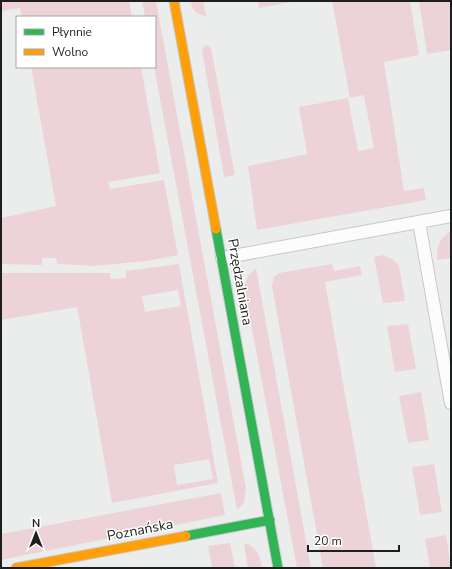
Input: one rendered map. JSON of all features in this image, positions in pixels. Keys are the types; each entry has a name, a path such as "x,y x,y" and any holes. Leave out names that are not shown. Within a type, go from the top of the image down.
{"street":[{"name":"Przędzalniana","path":"174,1 278,568"},
{"name":"Poznańska","path":"16,568 270,520"}],"lane":[{"path":"222,258 451,216"},
{"path":"419,222 451,403"}],"shaded area":[{"path":"1,1 129,1 132,16 22,16 20,8 1,11"},
{"path":"142,1 156,1 246,489 244,503 237,510 154,68 156,68 156,16 145,16"},
{"path":"191,1 203,1 206,16 195,12"},
{"path":"258,1 297,1 259,8"},
{"path":"332,1 410,1 419,55 384,62 404,191 424,188 426,200 257,230 248,166 307,154 299,107 348,98 358,151 374,148 364,95 350,98"},
{"path":"419,1 451,1 451,50 427,54"},
{"path":"208,45 211,48 235,175 224,177 202,50 204,46"},
{"path":"31,68 141,68 160,173 108,182 110,189 164,180 178,255 146,261 94,266 57,264 56,258 42,258 42,265 1,264 1,218 56,206"},
{"path":"451,231 451,258 437,260 441,240"},
{"path":"383,255 392,259 399,265 405,301 383,303 374,257"},
{"path":"179,264 218,483 112,503 77,307 1,320 1,273 110,273 111,279 126,278 126,271","holes":["178,290 181,306 145,312 142,296","209,459 213,479 177,485 174,465"]},
{"path":"332,264 334,271 360,266 362,275 325,282 376,568 323,568 272,286 274,277 279,273"},
{"path":"256,268 311,568 297,568 244,287 248,276"},
{"path":"408,324 416,369 395,372 387,326"},
{"path":"421,392 429,440 408,443 399,396"},
{"path":"434,464 442,512 420,515 412,467"},
{"path":"221,493 225,515 1,560 1,534"},
{"path":"446,535 451,568 430,568 425,539"},
{"path":"230,543 235,568 206,568 212,567 208,546"},
{"path":"246,543 258,553 262,568 248,568 244,545"}],"traffic: fast":[{"path":"216,229 278,568"},
{"path":"186,536 270,520"}],"traffic: slow":[{"path":"174,1 216,229"},
{"path":"16,568 186,536"}]}
